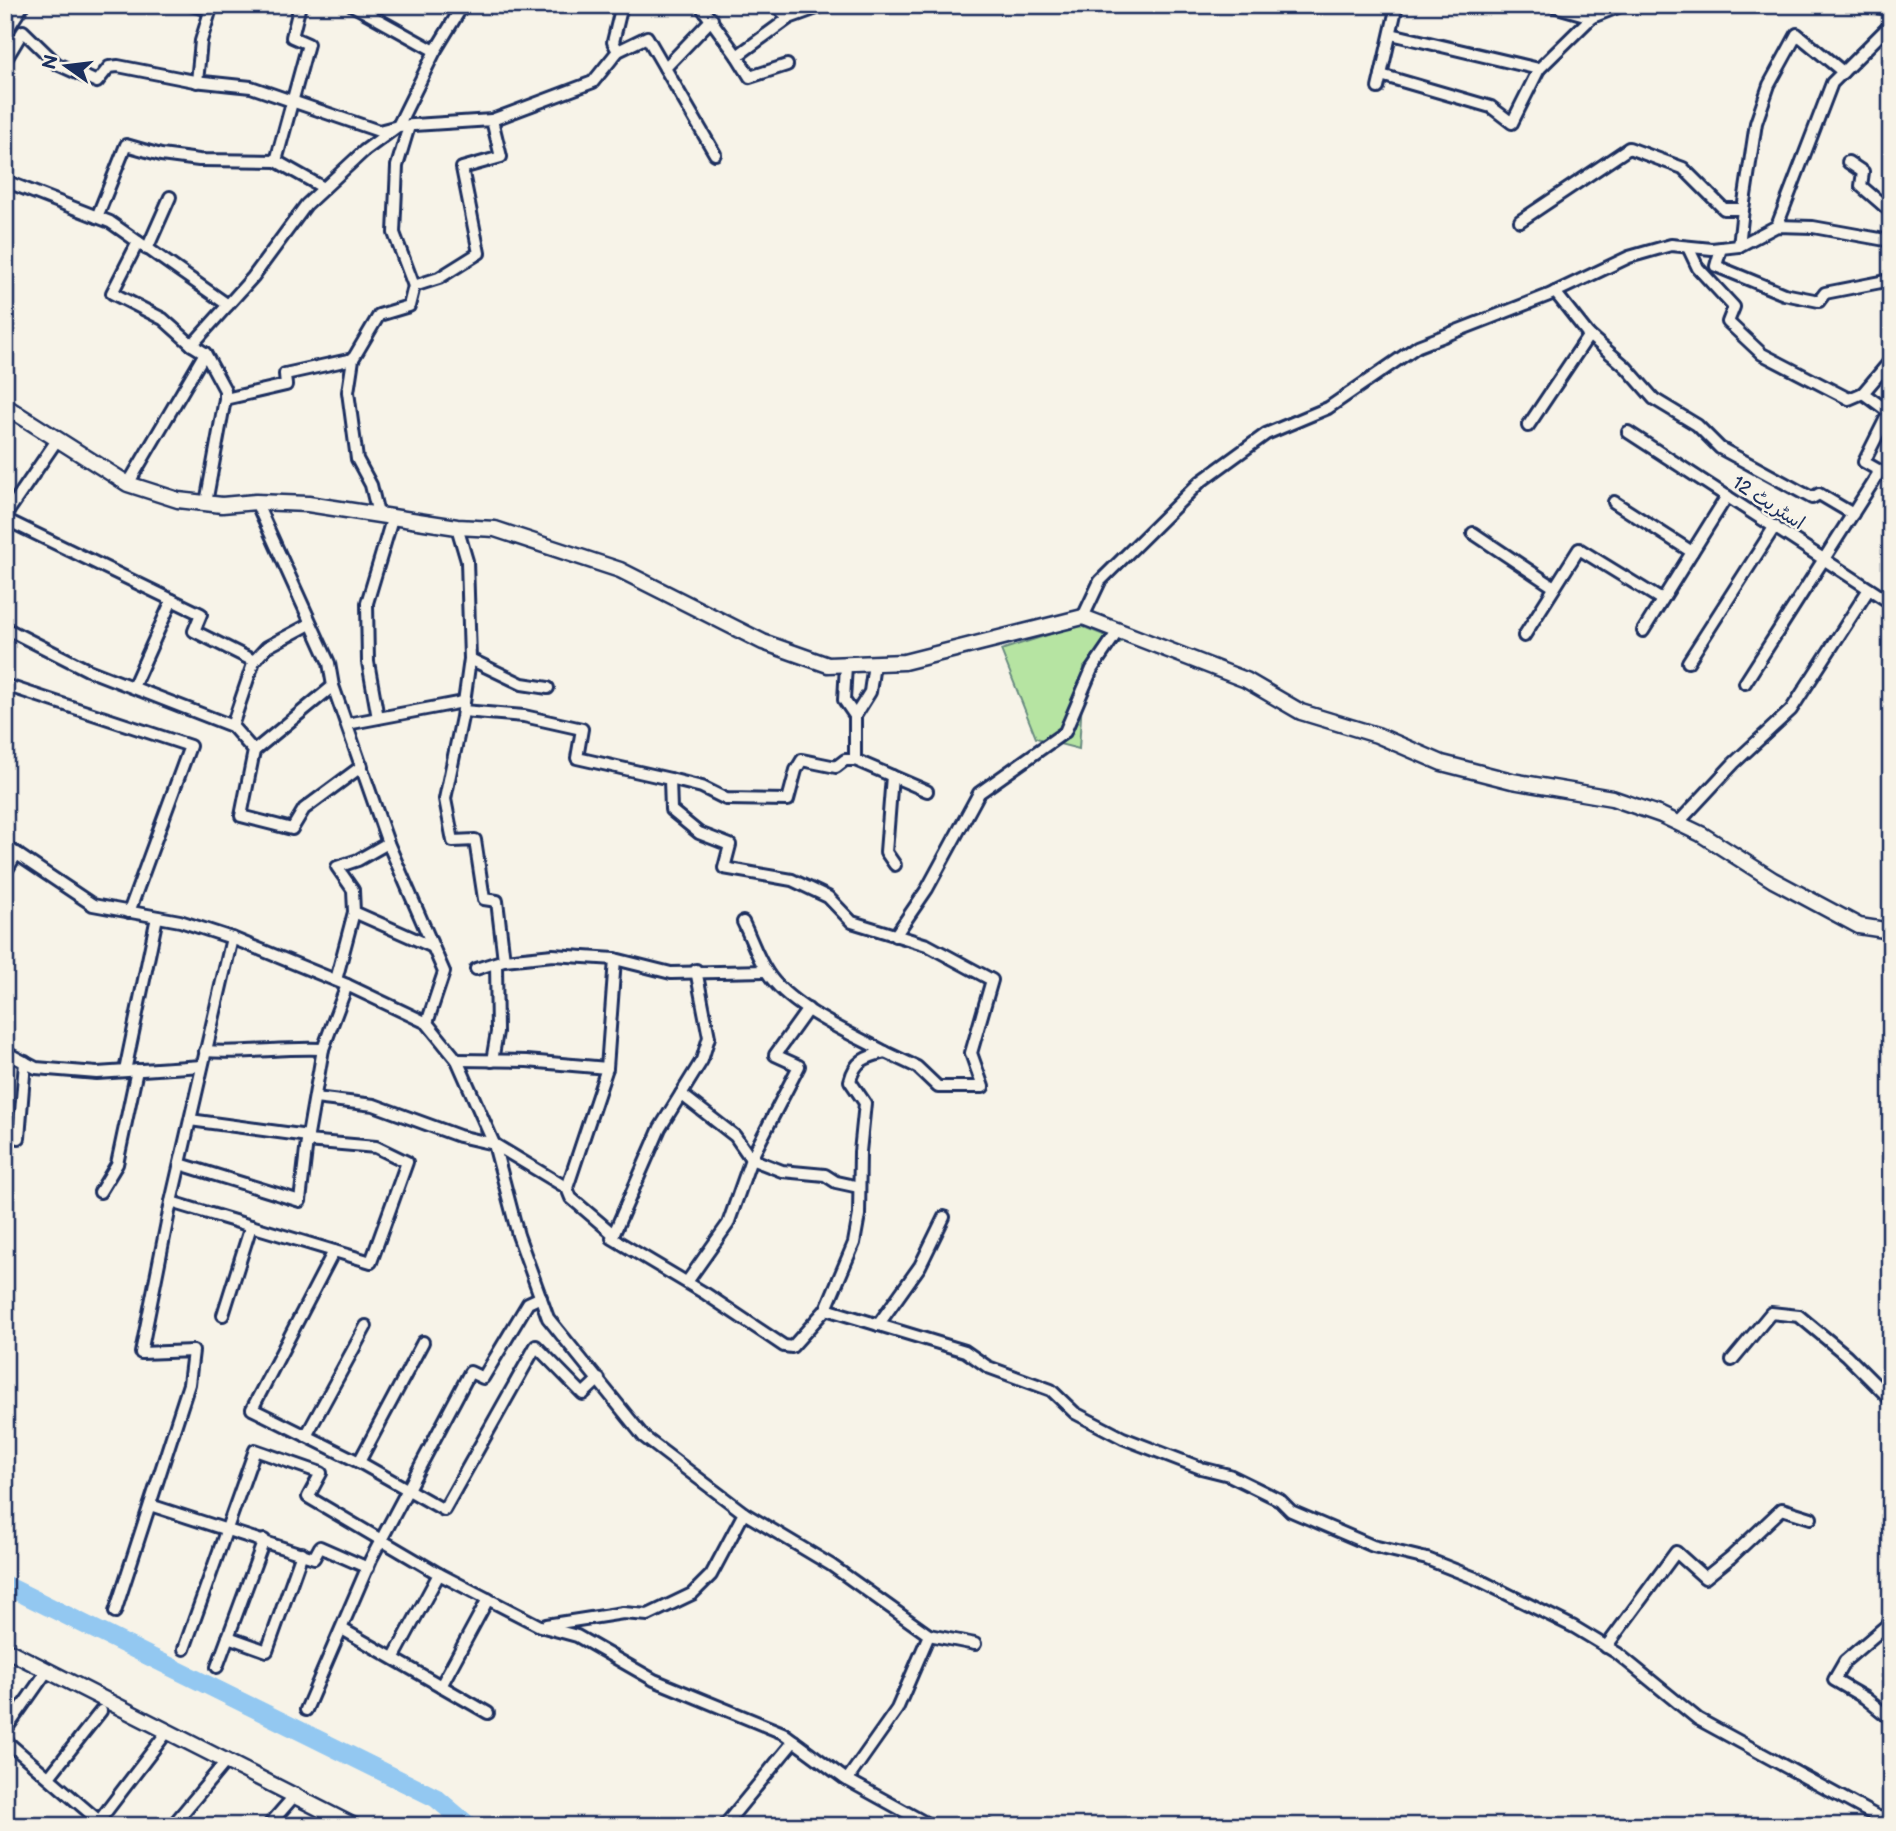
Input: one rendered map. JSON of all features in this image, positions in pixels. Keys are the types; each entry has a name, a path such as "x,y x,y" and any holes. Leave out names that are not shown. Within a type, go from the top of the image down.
{"street":[{"path":"23,5 8,23 23,31 57,64 97,82 109,67 118,66 197,82 251,87 379,131 404,126 492,120 593,82 618,51 647,37 715,154"},
{"path":"191,5 211,8 201,41 197,82"},
{"path":"276,161 308,44 292,37 300,5"},
{"path":"352,5 435,51"},
{"path":"378,514 371,485 357,459 351,429 348,392 352,359 379,315 409,306 414,286 394,233 397,166 404,126 435,51 463,5"},
{"path":"618,51 613,42 622,5"},
{"path":"701,5 750,77 787,65"},
{"path":"775,5 789,18"},
{"path":"737,56 789,18 824,5"},
{"path":"1378,88 1397,5"},
{"path":"1550,5 1592,17"},
{"path":"1381,75 1491,107 1512,123 1539,69 1592,17 1625,5 1644,5"},
{"path":"1858,5 1891,9"},
{"path":"665,68 712,19"},
{"path":"1777,226 1832,83 1891,24"},
{"path":"5,61 23,31"},
{"path":"1391,34 1539,69"},
{"path":"1739,246 1756,122 1769,85 1797,34 1843,72"},
{"path":"414,286 439,278 479,253 462,169 501,157 492,120"},
{"path":"192,345 228,306 306,205 364,151 404,126"},
{"path":"97,217 126,145 161,155 199,160 276,161 324,188"},
{"path":"1520,221 1629,148 1683,167 1724,208 1743,209"},
{"path":"1848,162 1863,172 1861,186 1891,212"},
{"path":"5,181 97,217 142,245 228,306"},
{"path":"170,197 112,293 163,319 205,353 225,390 206,503"},
{"path":"1083,617 1100,581 1200,482 1266,434 1328,408 1419,346 1555,292 1629,257 1671,246 1739,246 1777,226 1813,228 1891,241"},
{"path":"1688,247 1698,268 1734,307 1728,322 1762,354 1849,399 1863,393 1891,360"},
{"path":"1721,248 1716,266 1796,296 1819,300 1825,293 1891,281"},
{"path":"1555,292 1589,335 1626,368 1654,399 1697,425 1720,448 1812,498 1819,494 1853,514"},
{"path":"1528,426 1589,335"},
{"path":"128,484 205,353"},
{"path":"225,399 286,386 285,374 352,359"},
{"path":"1745,683 1880,471 1864,462 1889,412 1863,393"},
{"path":"5,406 128,484 177,500 206,503 308,504 457,527 495,529 549,544 620,570 763,642 828,665 904,662 1083,617 1246,680 1301,712 1377,735 1441,763 1512,781 1612,798 1678,823 1859,926 1891,931"},
{"name":"اسٹریٹ 12","path":"1628,432 1891,603"},
{"path":"57,440 5,517 201,614 194,631 254,661"},
{"path":"1643,631 1727,496"},
{"path":"256,502 329,663 333,686 388,842 444,972 427,1023"},
{"path":"1615,502 1692,552"},
{"path":"378,718 368,662 367,603 393,516"},
{"path":"1688,662 1775,526"},
{"path":"457,527 467,561 470,659 445,803 453,841 475,840 484,899 497,901 500,961 497,1032 492,1060"},
{"path":"1473,533 1554,587"},
{"path":"1524,636 1576,552 1584,550 1662,600"},
{"path":"1678,823 1734,763 1791,710 1869,589"},
{"path":"133,687 172,600"},
{"path":"232,726 254,661 267,647 310,624"},
{"path":"5,628 88,670 232,726 254,751"},
{"path":"895,936 927,889 979,793 1066,732 1092,669 1118,631"},
{"path":"470,659 522,684 548,688"},
{"path":"855,760 855,716 870,692 874,664"},
{"path":"846,665 844,700 855,716"},
{"path":"5,685 190,746 129,912"},
{"path":"333,686 254,751 241,816 292,829 304,810 362,766"},
{"path":"347,724 463,706 582,729 577,758 702,787 726,799 788,800 796,770 803,760 836,767 845,760 855,760 927,791"},
{"path":"892,776 886,852 895,865"},
{"path":"670,779 671,810 699,833 730,845 724,868 792,880 828,897 852,922 927,945 992,980 971,1053 984,1087 937,1087 917,1067 808,1009 766,971 743,922"},
{"path":"336,980 354,912 354,890 337,867 358,860 388,842"},
{"path":"5,846 93,905 180,920 232,938 336,980 427,1023 457,1060 494,1144 517,1235 548,1318 644,1437 744,1513 831,1565 929,1635 975,1644"},
{"path":"5,873 17,853"},
{"path":"354,912 433,947"},
{"path":"125,1071 157,917"},
{"path":"115,1612 188,1384 193,1351 141,1353 171,1202 232,938"},
{"path":"476,969 500,961 553,955 615,959 671,974 696,971 766,971"},
{"path":"567,1188 607,1068 615,959"},
{"path":"696,971 709,1037 702,1060 660,1128 612,1238 687,1282 784,1346 792,1347 826,1309 855,1243 865,1103 850,1081 852,1070 862,1058 886,1052"},
{"path":"180,1164 300,1201 307,1138 323,1049 347,985"},
{"path":"687,1282 728,1224 751,1160 799,1066 775,1055 808,1009"},
{"path":"205,1051 236,1053 283,1047 323,1049"},
{"path":"5,1052 36,1068 97,1073 202,1066"},
{"path":"457,1060 607,1068"},
{"path":"19,1138 25,1062"},
{"path":"100,1192 117,1164 137,1070"},
{"path":"681,1094 735,1136 751,1160 782,1171 825,1175 836,1182 859,1187"},
{"path":"315,1098 374,1105 459,1136 494,1144 567,1188 571,1198 612,1233"},
{"path":"171,1202 371,1262 407,1162 376,1147 190,1120"},
{"path":"877,1325 920,1266 944,1217"},
{"path":"223,1315 251,1226"},
{"path":"334,1251 252,1409 359,1462 444,1510 536,1346 583,1394 598,1379"},
{"path":"306,1710 368,1568 470,1372 483,1378 528,1303 541,1297"},
{"path":"826,1309 965,1351 988,1367 1051,1390 1075,1413 1123,1438 1201,1468 1229,1475 1280,1500 1291,1511 1373,1546 1427,1559 1475,1578 1606,1647 1699,1719 1878,1817 1891,1819"},
{"path":"1732,1360 1771,1313 1799,1315 1846,1355 1891,1400"},
{"path":"306,1436 366,1326"},
{"path":"359,1462 423,1342"},
{"path":"184,1649 225,1527 255,1450 321,1473 308,1497 439,1574 540,1626 577,1636 654,1680 783,1733 847,1780 933,1826 988,1826"},
{"path":"150,1505 225,1527 314,1558 320,1547 368,1568"},
{"path":"1606,1647 1676,1552 1704,1578 1731,1558 1782,1509 1811,1518"},
{"path":"540,1626 623,1613 648,1615 692,1594 711,1575 744,1513"},
{"path":"217,1667 264,1541"},
{"path":"228,1637 267,1651 302,1553"},
{"path":"394,1657 439,1574"},
{"path":"441,1686 488,1599"},
{"path":"1891,1615 1887,1625 1845,1661 1834,1680 1865,1698 1891,1719"},
{"path":"342,1629 488,1713"},
{"path":"847,1780 897,1709 929,1635"},
{"path":"5,1649 296,1794 348,1824"},
{"path":"5,1731 47,1671"},
{"path":"49,1777 101,1711"},
{"path":"5,1740 102,1823 167,1732"},
{"path":"724,1826 794,1741"},
{"path":"179,1823 227,1760"},
{"path":"268,1826 296,1794"}],"green space":[{"path":"1079,625 1121,642 1084,667 1079,749 1036,738 1001,650"}],"waterway":[{"path":"5,1585 436,1798 469,1826"}]}
